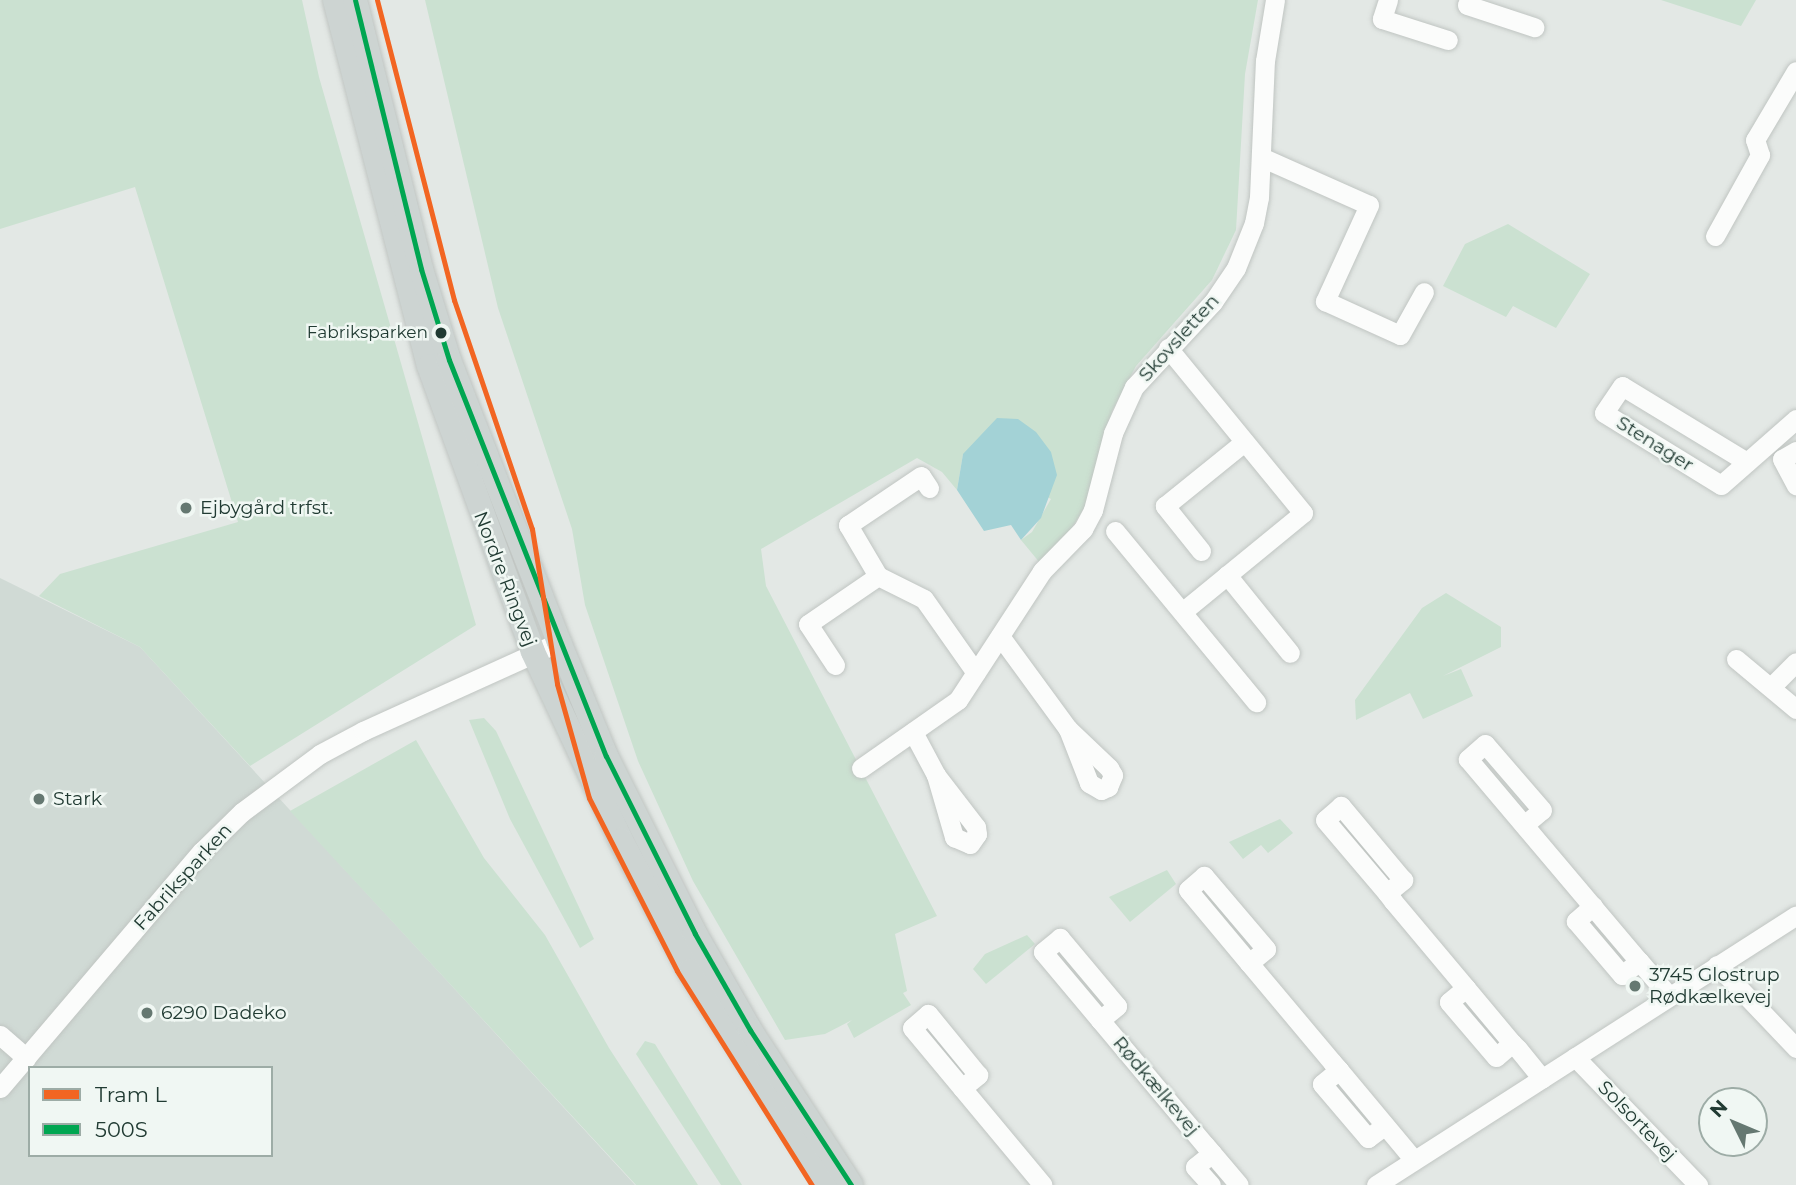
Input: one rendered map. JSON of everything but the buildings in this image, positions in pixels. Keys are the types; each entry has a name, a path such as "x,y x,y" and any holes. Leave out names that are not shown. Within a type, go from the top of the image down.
{"main road":[{"name":"Nordre Ringvej","path":"335,0 429,366 534,652 621,840 690,971 829,1185"},
{"name":"Nordre Ringvej","path":"355,0 415,246 449,360 483,457 606,755 695,934 750,1030 851,1185"}],"street":[{"name":"Skovsletten","path":"861,768 958,699 1042,571 1073,543 1093,510 1122,410 1147,370 1213,302 1247,246 1259,197 1265,61 1275,0"},
{"path":"1388,0 1382,19 1448,40"},
{"path":"1469,0 1467,5 1534,27"},
{"path":"1715,236 1760,155 1755,140 1796,71"},
{"path":"1261,157 1369,205 1325,301 1400,335 1424,292"},
{"path":"1168,348 1303,513 1182,612"},
{"name":"Stenager","path":"1747,462 1622,386 1604,413 1721,485 1747,462 1793,430"},
{"path":"1201,551 1165,506 1244,442"},
{"path":"1796,451 1782,459 1796,485"},
{"path":"929,488 921,476 848,525 878,576 924,599 976,673"},
{"path":"1115,531 1255,702"},
{"path":"1227,575 1290,653"},
{"path":"835,665 807,624 878,576"},
{"path":"1000,636 1068,729"},
{"name":"Fabriksparken","path":"0,1088 202,851 242,812 352,737 559,642"},
{"path":"1736,659 1796,709"},
{"path":"1771,687 1796,662"},
{"path":"913,732 936,775"},
{"path":"1524,825 1669,996"},
{"path":"1387,893 1542,1079"},
{"path":"1376,1185 1796,915"},
{"path":"1249,963 1414,1160"},
{"path":"1717,965 1796,1048"},
{"name":"Rødkælkevej","path":"1100,1020 1239,1185"},
{"path":"0,1035 26,1058"},
{"name":"Solsortevej","path":"1575,1057 1698,1185"},
{"path":"962,1088 1043,1185"},
{"name":"Rødkælkevej","path":"1210,1185 1195,1167 1212,1153"}],"shaded area":[{"path":"0,578 140,647 635,1185 0,1185"}],"green space":[{"path":"0,0 302,0 319,77 476,625 250,766 140,647 39,596 60,574 238,522 135,187 0,229"},
{"path":"425,0 1258,0 1245,74 1236,230 1212,280 1136,366 1112,411 1089,500 1062,544 1040,563 1021,540 1032,532 1051,499 963,454 957,490 942,472 917,458 761,549 766,586 937,916 895,934 907,991 903,993 911,1005 854,1038 847,1024 852,1020 825,1034 785,1040 693,881 638,761 585,605 572,529 498,308"},
{"path":"1661,0 1756,0 1741,26"},
{"path":"1508,224 1590,274 1556,328 1513,306 1506,317 1443,286 1465,244"},
{"path":"1446,593 1501,627 1501,647 1443,676 1461,669 1473,696 1423,719 1410,693 1356,720 1355,700 1422,608"},
{"path":"484,718 496,731 594,939 580,948 510,819 469,720"},
{"path":"416,740 484,858 545,935 609,1048 698,1185 636,1185 290,811"},
{"path":"1280,819 1293,833 1268,853 1261,845 1243,859 1229,842"},
{"path":"1167,870 1176,884 1130,922 1109,897"},
{"path":"1027,935 1035,944 986,984 973,969 985,954"},
{"path":"645,1041 655,1044 742,1185 721,1185 636,1054"}],"water":[{"path":"997,418 1018,419 1036,432 1051,452 1057,475 1041,518 1021,540 1011,525 984,531 957,490 963,454"}],"tram line":[{"name":"L","path":"377,0 454,300 532,529 557,684 589,798 677,971 812,1185"}],"transit line":[{"name":"500S","path":"355,0 421,269 449,360 606,756 695,934 750,1030 851,1185"}],"place":[{"name":"Fabriksparken","path":"441,333"},
{"name":"Ejbygård trfst.","path":"186,508"},
{"name":"Stark","path":"39,799"},
{"name":"3745 Glostrup Rødkælkevej","path":"1635,986"},
{"name":"6290 Dadeko","path":"147,1013"}]}
